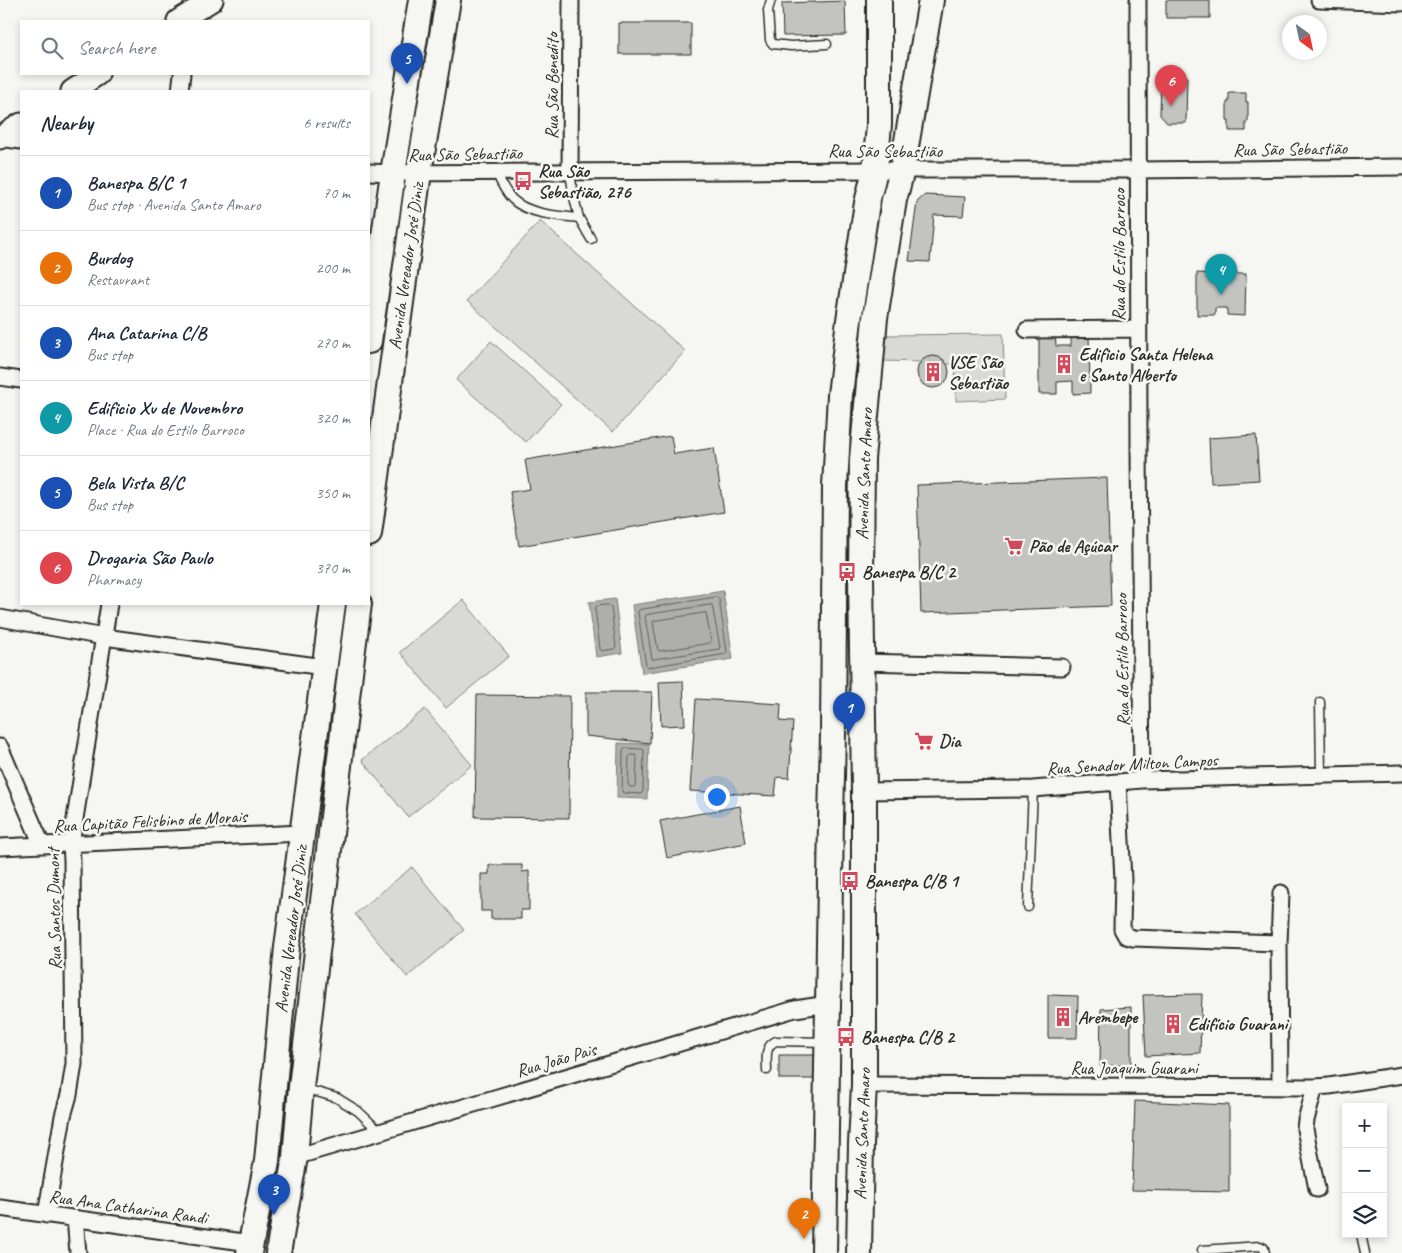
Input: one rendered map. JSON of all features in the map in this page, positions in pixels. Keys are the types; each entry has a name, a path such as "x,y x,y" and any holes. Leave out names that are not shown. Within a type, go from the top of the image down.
{"main road":[{"name":"Avenida Vereador José Diniz","path":"370,334 421,0"},
{"name":"Avenida Vereador José Diniz","path":"370,527 419,172 448,0"},
{"name":"Avenida Santo Amaro","path":"824,1253 833,734 835,486 840,395 879,125 879,0"},
{"name":"Avenida Santo Amaro","path":"859,1253 864,1085 862,458 875,318 894,200 902,170 932,0"},
{"name":"Avenida Vereador José Diniz","path":"250,1248 267,1161 286,947 332,605"},
{"name":"Avenida Vereador José Diniz","path":"279,1251 295,1157 301,1087 359,605"}],"street":[{"path":"186,19 212,0"},
{"name":"Rua São Benedito","path":"570,172 571,0"},
{"name":"Rua do Estilo Barroco","path":"1138,0 1137,170 1142,780"},
{"path":"1319,0 1402,3"},
{"path":"74,90 96,75"},
{"path":"180,90 182,75"},
{"path":"0,138 20,125"},
{"path":"0,138 20,140"},
{"name":"Rua São Sebastião","path":"370,172 393,174 419,172 1137,170 1402,167"},
{"path":"1027,330 1138,328"},
{"path":"0,378 20,380"},
{"name":"Rua Santos Dumont","path":"46,1215 74,1064 71,844 109,605"},
{"path":"0,618 104,636 324,667"},
{"path":"862,662 1062,667"},
{"path":"0,747 42,845"},
{"name":"Rua Senador Milton Campos","path":"864,791 1033,789 1142,780 1402,773"},
{"path":"1118,782 1123,880 1122,930 1126,936 1141,939 1279,942"},
{"name":"Rua Capitão Felisbino de Morais","path":"0,847 302,833"},
{"path":"1280,893 1280,1087"},
{"name":"Rua João Pais","path":"295,1157 795,1009 828,1004"},
{"name":"Rua Joaquim Guarani","path":"864,1085 1315,1087 1402,1075"},
{"path":"1315,1087 1305,1129 1317,1189"},
{"name":"Rua Ana Catharina Randi","path":"0,1208 75,1218 250,1248"},
{"path":"75,1218 78,1253"}],"lane":[{"path":"771,0 768,10 770,40 772,44 791,46 827,44"},
{"path":"496,172 503,188 512,200 529,210 554,216 579,218"},
{"path":"570,172 579,218 591,239"},
{"path":"1320,702 1321,775"},
{"path":"1028,907 1033,789"},
{"path":"767,1070 767,1049 770,1044 776,1041 828,1042"},
{"path":"301,1087 337,1098 358,1111 380,1132"},
{"path":"1363,1238 1366,1253"},
{"path":"1202,1250 1260,1246 1264,1248 1265,1253"}],"shaded area":[{"path":"540,221 685,351 613,432 467,301"},
{"path":"1003,334 1005,399 956,401 954,364 947,364 943,359 934,356 925,358 920,362 882,361 885,335"},
{"path":"491,341 561,404 526,442 456,380"},
{"path":"463,600 509,656 446,708 400,652"},
{"path":"425,709 472,765 408,817 362,760"},
{"path":"412,867 464,930 407,977 355,914"}],"water":[{"path":"723,591 733,659 642,673 632,605"},
{"path":"615,599 622,653 596,657 589,602"},
{"path":"618,743 649,744 647,799 617,798"}],"building":[{"path":"1166,0 1210,0 1210,18 1166,18"},
{"path":"845,1 846,35 783,36 782,3"},
{"path":"619,23 691,23 691,54 619,54"},
{"path":"1161,76 1187,76 1186,123 1167,123 1160,115"},
{"path":"1229,93 1246,93 1248,122 1246,121 1246,131 1229,131 1227,102 1229,102"},
{"path":"925,195 965,197 963,216 934,215 930,262 909,261 917,202"},
{"path":"1197,273 1216,274 1216,282 1227,281 1227,274 1246,274 1245,316 1227,315 1227,308 1215,308 1215,315 1197,315"},
{"name":"Edificio Santa Helena e Santo Alberto","path":"1089,331 1090,393 1073,394 1073,381 1057,382 1057,394 1039,394 1039,332 1055,332 1056,346 1071,346 1071,332"},
{"name":"VSE São Sebastião","path":"933,356 939,357 944,361 948,366 948,378 944,383 939,387 933,388 927,387 922,383 918,378 917,372 918,366 922,361 927,357"},
{"path":"1256,435 1259,480 1211,483 1209,438"},
{"path":"671,436 674,454 714,448 724,512 519,546 510,492 530,489 525,460"},
{"name":"Pão de Açúcar","path":"1107,478 1111,606 921,613 917,485"},
{"path":"683,681 685,725 661,726 659,682"},
{"path":"586,692 652,692 650,743 586,736"},
{"path":"477,695 570,696 569,818 475,817"},
{"path":"696,699 781,704 780,721 793,722 789,778 777,777 775,796 690,791"},
{"path":"740,806 746,843 667,858 660,821"},
{"path":"489,865 522,865 522,872 529,871 529,910 521,910 521,919 491,919 491,911 481,911 481,874 489,874"},
{"name":"Edifício Guarani","path":"1202,994 1200,1053 1146,1056 1143,995"},
{"name":"Arembepe","path":"1048,995 1078,996 1077,1038 1048,1038"},
{"path":"1131,1007 1131,1065 1100,1066 1101,1009"},
{"path":"779,1055 818,1055 817,1079 779,1079"},
{"path":"1135,1101 1229,1105 1229,1192 1132,1190"}],"place":[{"name":"Bela Vista B/C","path":"407,84"},
{"name":"Drogaria São Paulo","path":"1171,106"},
{"name":"Rua São Sebastião, 276","path":"523,181"},
{"name":"Edificio Xv de Novembro","path":"1221,295"},
{"name":"Edificio Santa Helena e Santo Alberto","path":"1064,364"},
{"name":"VSE São Sebastião","path":"933,372"},
{"name":"Pão de Açúcar","path":"1014,546"},
{"name":"Banespa B/C 2","path":"847,572"},
{"name":"Banespa B/C 1","path":"849,733"},
{"name":"Dia","path":"924,741"},
{"name":"Banespa C/B 1","path":"850,881"},
{"name":"Arembepe","path":"1063,1017"},
{"name":"Edifício Guarani","path":"1173,1024"},
{"name":"Banespa C/B 2","path":"846,1037"},
{"name":"Ana Catarina C/B","path":"274,1215"},
{"name":"Burdog","path":"804,1239"}]}
